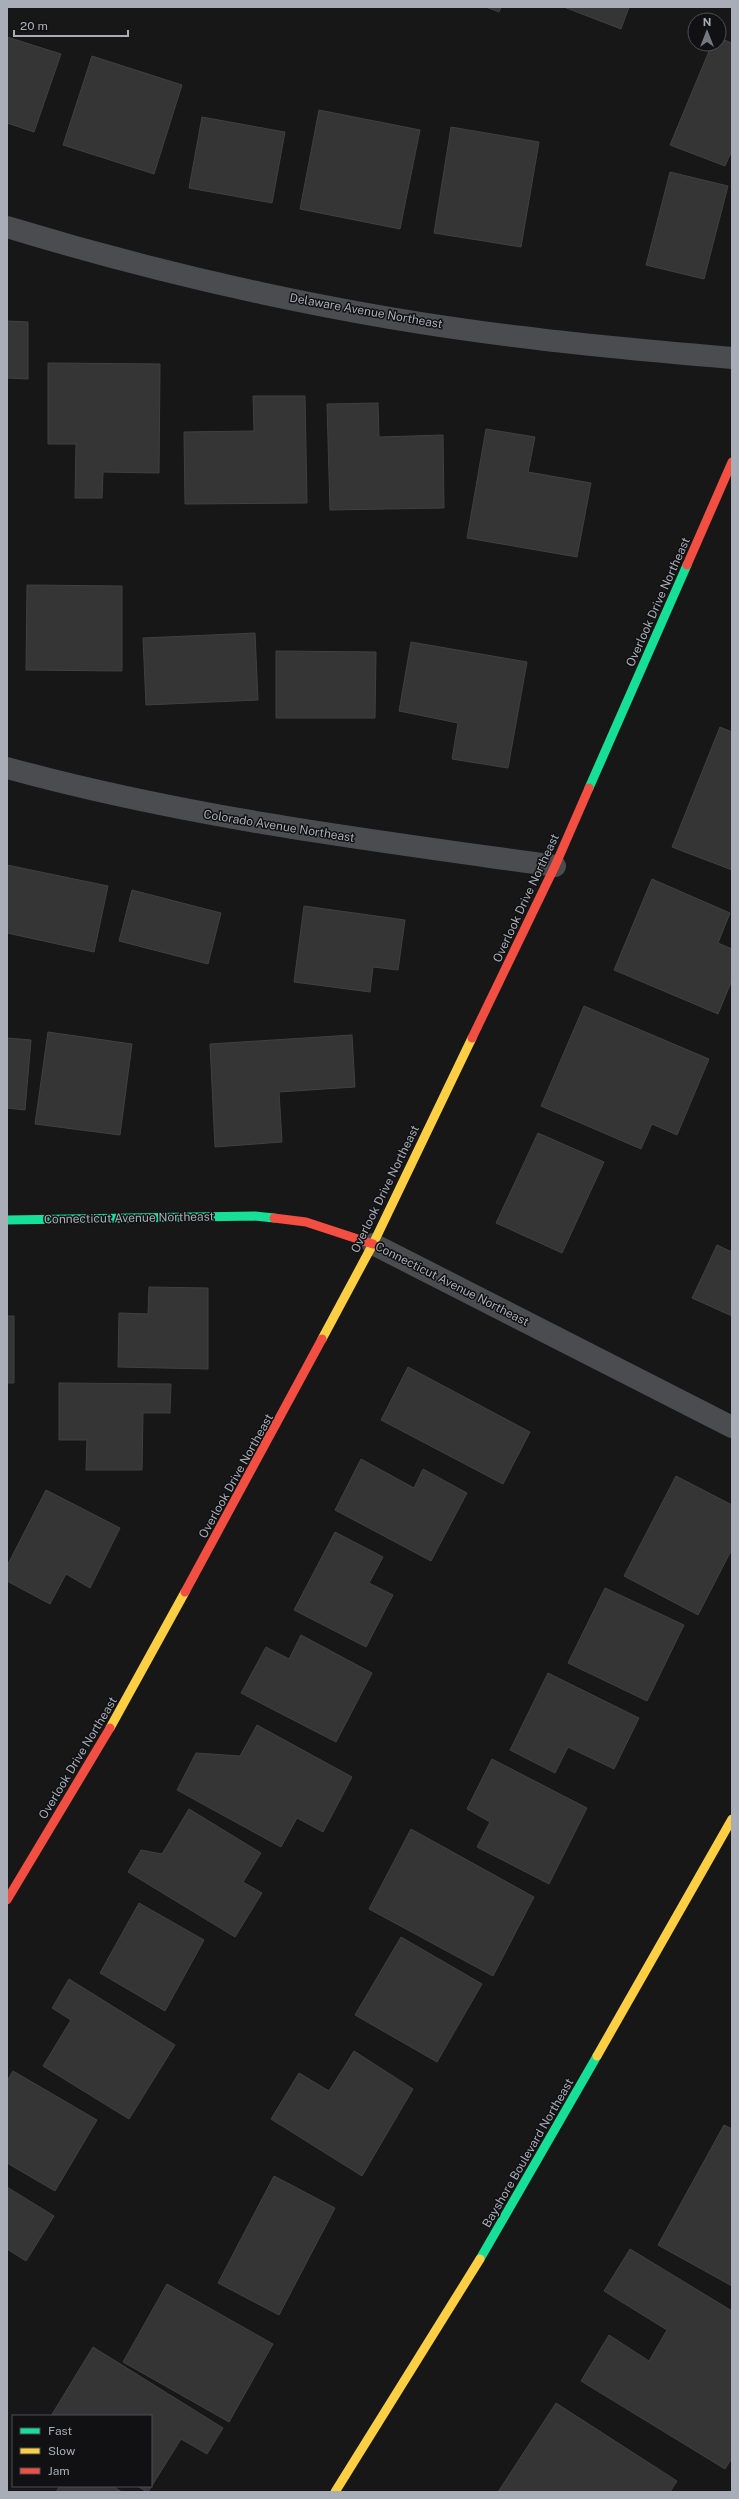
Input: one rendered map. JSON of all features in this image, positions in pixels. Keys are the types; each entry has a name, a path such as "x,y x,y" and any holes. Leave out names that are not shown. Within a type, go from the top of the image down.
{"street":[{"name":"Delaware Avenue Northeast","path":"7,227 175,272 344,310 520,337 732,358"},
{"name":"Overlook Drive Northeast","path":"7,1900 111,1727 269,1440 373,1244 556,866 732,462"},
{"name":"Colorado Avenue Northeast","path":"7,768 180,810 283,828 556,866"},
{"name":"Connecticut Avenue Northeast","path":"7,1220 255,1216 306,1222 373,1244 732,1427"},
{"name":"Bayshore Boulevard Northeast","path":"335,2492 506,2218 732,1819"}],"building":[{"path":"486,7 501,7 499,12"},
{"path":"564,7 629,7 621,29"},
{"path":"7,37 61,54 34,132 7,123"},
{"path":"727,41 732,43 732,150 725,166 670,145 709,52 727,52"},
{"path":"92,56 182,85 154,174 63,145"},
{"path":"319,110 420,130 400,229 300,209"},
{"path":"202,117 285,132 272,203 189,188"},
{"path":"451,127 539,142 521,247 434,233"},
{"path":"670,172 728,186 704,279 646,265"},
{"path":"7,321 28,322 28,379 7,378"},
{"path":"48,363 160,364 159,473 103,472 102,498 75,498 76,444 48,444"},
{"path":"253,396 305,396 307,503 185,504 184,432 254,431"},
{"path":"378,403 379,437 443,435 444,508 330,510 327,404"},
{"path":"486,429 535,437 528,472 591,483 577,557 467,538"},
{"path":"27,585 122,586 122,671 26,670"},
{"path":"255,633 258,700 146,705 143,638"},
{"path":"411,642 527,662 508,768 452,759 458,723 399,711"},
{"path":"276,651 376,652 375,718 276,718"},
{"path":"720,727 732,732 732,870 672,847"},
{"path":"7,865 108,886 94,952 7,933"},
{"path":"652,879 730,913 718,943 732,949 732,980 718,1014 614,970"},
{"path":"132,890 221,913 208,964 119,941"},
{"path":"304,906 405,920 398,970 373,967 370,992 294,982"},
{"path":"584,1006 709,1059 677,1135 652,1124 641,1149 541,1106"},
{"path":"48,1032 132,1044 120,1135 35,1124"},
{"path":"352,1035 355,1087 279,1092 282,1142 215,1147 210,1044"},
{"path":"7,1038 31,1040 25,1110 7,1108"},
{"path":"538,1133 604,1162 562,1253 496,1223"},
{"path":"717,1245 732,1252 732,1316 692,1298"},
{"path":"149,1287 208,1288 208,1369 118,1367 119,1313 148,1314"},
{"path":"7,1316 14,1316 14,1383 7,1383"},
{"path":"408,1367 530,1432 503,1484 381,1420"},
{"path":"59,1383 171,1384 170,1413 143,1413 142,1470 86,1470 87,1440 59,1440"},
{"path":"361,1459 414,1488 423,1469 467,1493 431,1561 335,1510"},
{"path":"676,1476 732,1505 732,1549 698,1615 624,1576"},
{"path":"46,1490 120,1528 90,1588 66,1574 50,1604 7,1581 7,1566"},
{"path":"335,1532 383,1557 369,1583 393,1595 366,1647 294,1610"},
{"path":"605,1588 684,1625 647,1701 568,1663"},
{"path":"301,1635 372,1673 336,1742 241,1693 266,1647 289,1659"},
{"path":"548,1673 639,1718 614,1769 568,1747 555,1773 510,1750"},
{"path":"257,1725 352,1777 323,1832 297,1818 281,1847 177,1790 196,1753 240,1756"},
{"path":"492,1759 587,1808 549,1884 477,1847 490,1822 467,1809"},
{"path":"189,1809 261,1853 243,1882 262,1893 235,1937 128,1872 141,1850 162,1854"},
{"path":"411,1829 534,1897 493,1976 369,1909"},
{"path":"139,1903 204,1940 165,2011 100,1973"},
{"path":"401,1937 482,1984 437,2062 355,2015"},
{"path":"69,1979 175,2045 129,2119 43,2066 71,2020 52,2008"},
{"path":"354,2051 413,2089 362,2176 271,2119 299,2073 329,2091"},
{"path":"13,2071 97,2120 55,2191 7,2163 7,2081"},
{"path":"724,2125 732,2129 732,2286 658,2245"},
{"path":"274,2176 335,2208 279,2315 218,2283"},
{"path":"7,2187 54,2216 26,2261 7,2249"},
{"path":"630,2249 732,2311 732,2458 725,2469 581,2381 609,2335 649,2361 667,2330 604,2291"},
{"path":"167,2284 273,2344 229,2422 123,2362"},
{"path":"93,2347 223,2428 207,2454 181,2439 152,2486 152,2415 52,2415"},
{"path":"556,2403 677,2481 670,2492 498,2492"},
{"path":"59,2487 114,2487 122,2492 56,2492"},
{"path":"139,2487 151,2487 147,2492"}],"traffic: fast":[{"path":"589,788 687,565"},
{"path":"7,1220 255,1216 274,1218"},
{"path":"480,2259 597,2056"}],"traffic: slow":[{"path":"322,1339 373,1244 472,1038"},
{"path":"110,1728 185,1592"},
{"path":"597,2056 732,1819"},
{"path":"335,2492 480,2259"}],"traffic: jam":[{"path":"687,565 732,462"},
{"path":"472,1038 555,866 589,788"},
{"path":"274,1218 306,1222 373,1244"},
{"path":"185,1592 322,1339"},
{"path":"7,1900 110,1728"}]}
